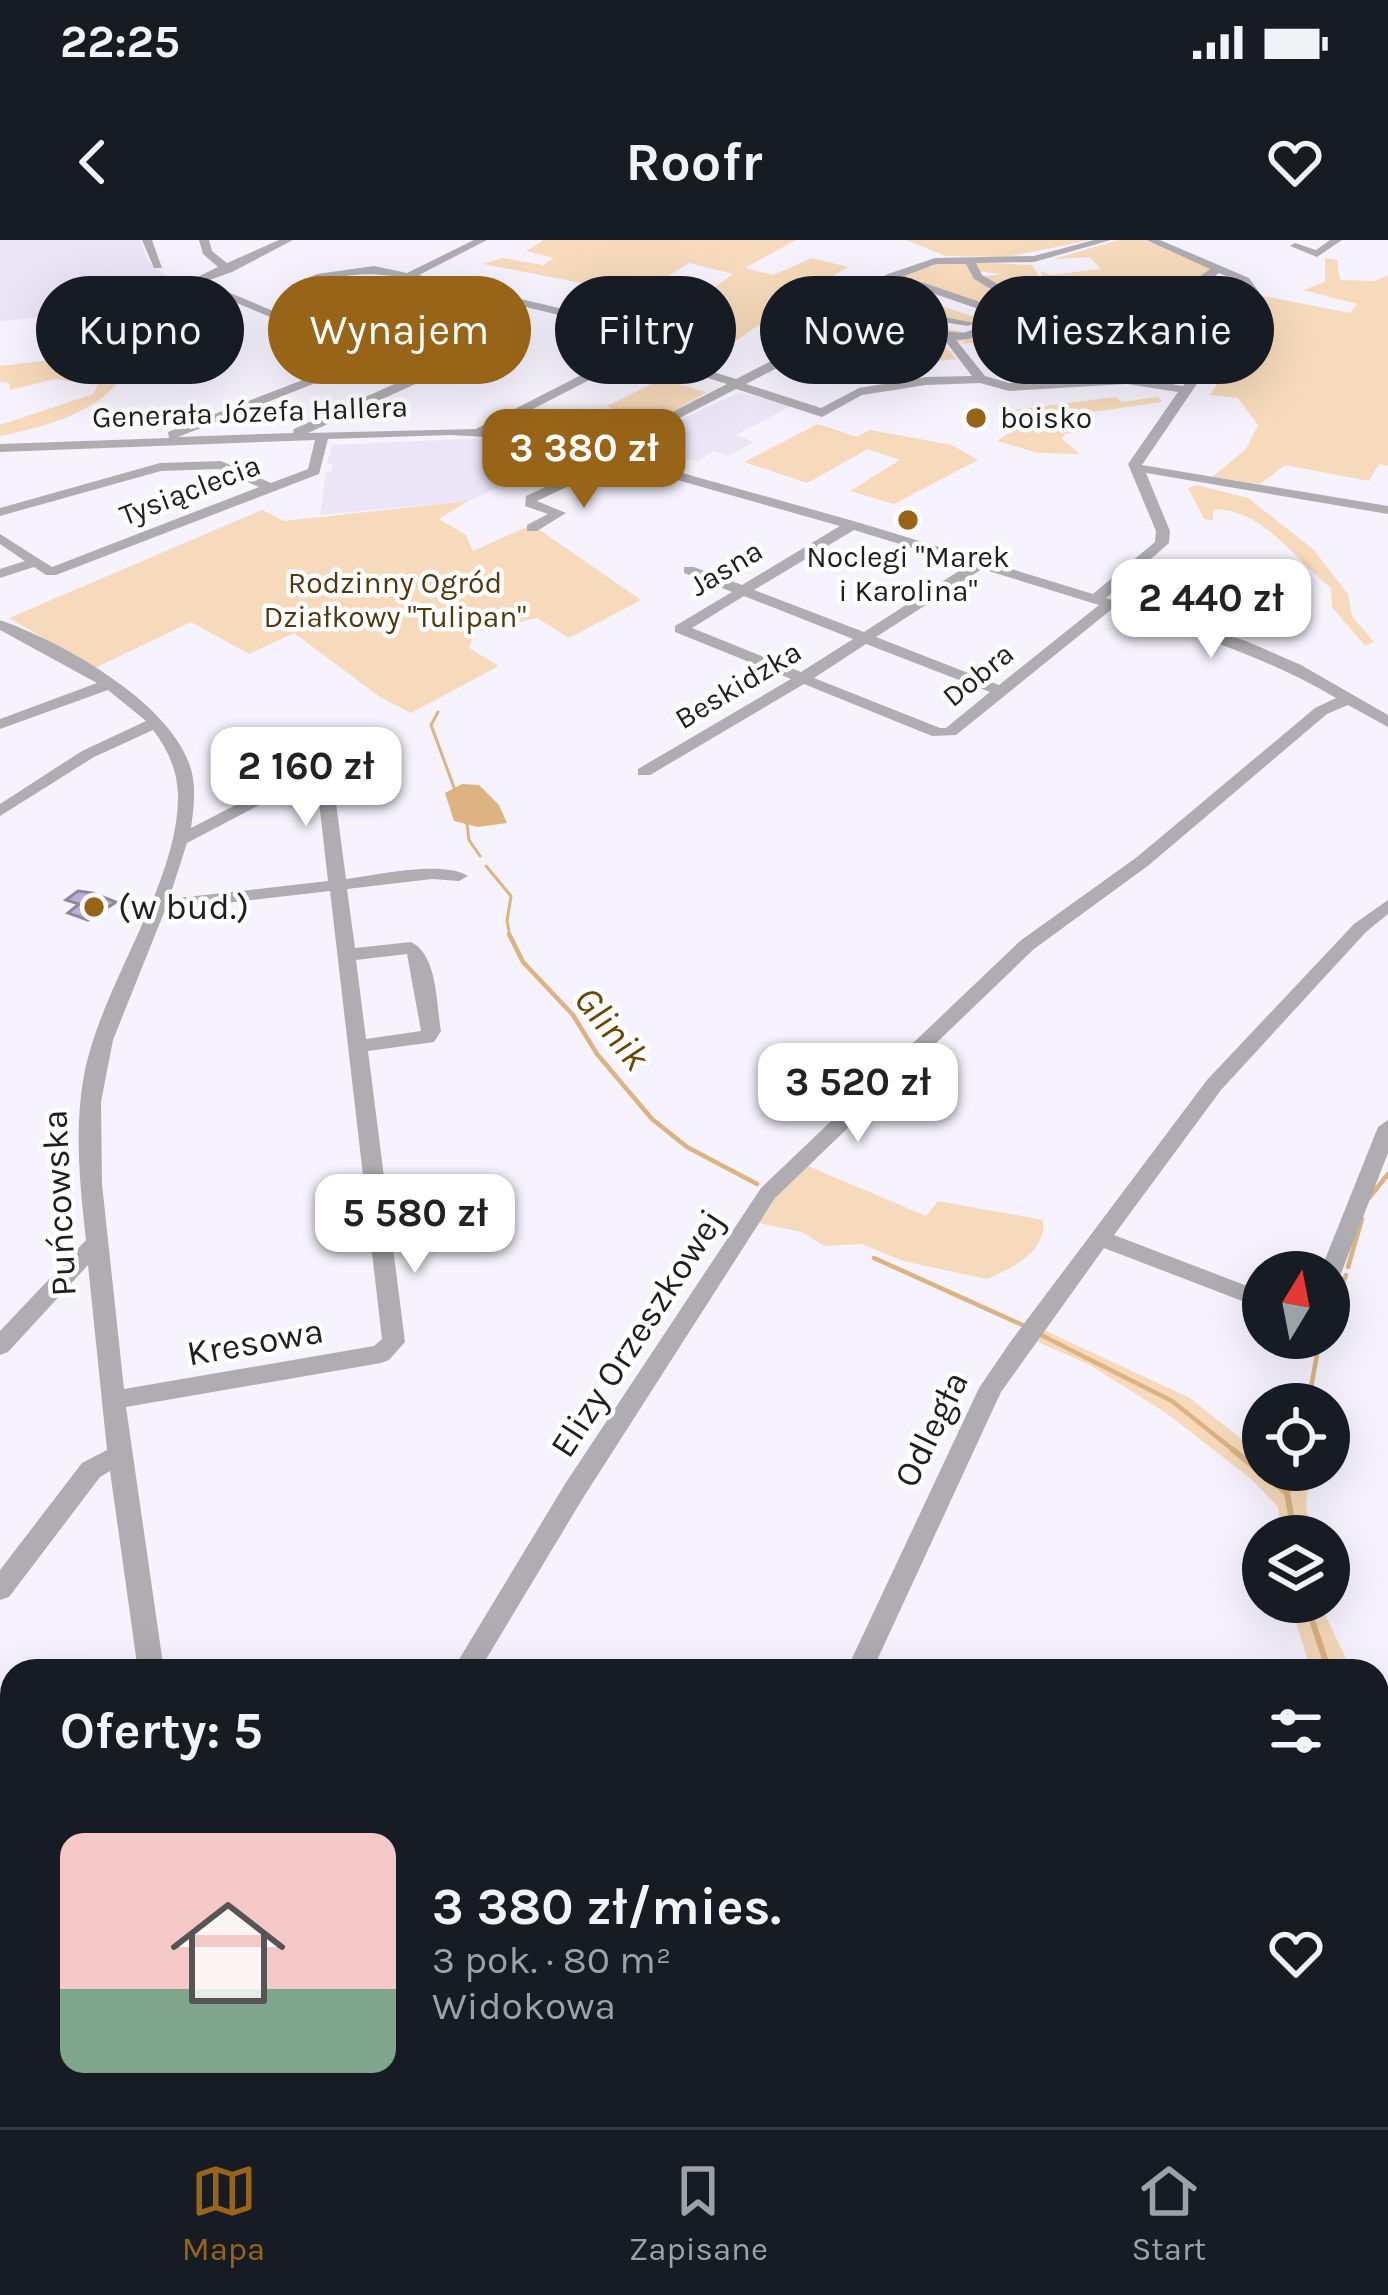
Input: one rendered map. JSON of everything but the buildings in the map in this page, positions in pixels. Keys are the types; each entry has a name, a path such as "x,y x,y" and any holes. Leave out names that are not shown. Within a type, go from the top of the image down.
{"street":[{"path":"147,240 158,266"},
{"path":"204,240 207,252 228,270"},
{"path":"268,312 195,282 287,240"},
{"path":"415,276 482,240"},
{"path":"892,276 934,260 1034,259 1106,240"},
{"path":"1150,240 1236,276"},
{"path":"1295,246 1317,254 1337,240"},
{"path":"968,258 977,276"},
{"path":"1207,276 1219,268"},
{"path":"323,276 374,269 408,276"},
{"path":"948,338 972,368"},
{"path":"601,454 760,372"},
{"path":"736,384 822,413 870,388 972,381"},
{"path":"157,443 305,384"},
{"path":"295,437 407,384"},
{"path":"480,431 572,384"},
{"path":"997,384 1060,384"},
{"path":"1151,384 1186,390"},
{"path":"1190,384 1135,464 1137,468 1388,511"},
{"name":"Generała Józefa Hallera","path":"0,448 480,431 535,436 852,525 1270,655 1388,722"},
{"name":"Tysiąclecia","path":"35,562 51,572 314,471 322,436"},
{"path":"532,528 559,513 531,499 618,458"},
{"path":"0,512 160,466 220,465 269,488"},
{"name":"Dobra","path":"801,679 938,734 950,732 1102,602 1164,539 1137,468"},
{"name":"Jasna","path":"801,679 680,629 852,525"},
{"path":"0,538 35,562"},
{"path":"0,574 35,562"},
{"name":"Beskidzka","path":"644,772 980,564"},
{"path":"689,570 1001,692"},
{"name":"Puńcowska","path":"0,624 106,685 156,722 183,767 184,839 100,1046 89,1113 118,1456 149,1659"},
{"path":"0,724 106,685"},
{"name":"Elizy Orzeszkowej","path":"472,1659 574,1491 768,1193 1027,945 1143,861 1322,711 1348,699"},
{"path":"0,811 88,754 156,722"},
{"name":"Kresowa","path":"112,1400 381,1354 394,1342 323,765 184,839"},
{"path":"156,906 432,874 459,876"},
{"name":"Odległa","path":"866,1659 991,1388 1214,1085 1388,904"},
{"path":"347,955 411,948 418,955 431,1031 427,1038 357,1046"},
{"path":"1339,1251 1388,1127"},
{"path":"1103,1239 1242,1293"},
{"path":"0,1346 97,1242"},
{"path":"0,1589 91,1470 118,1456"}],"shaded area":[{"path":"0,240 140,240 148,261 167,276 36,276 36,318 0,321"},
{"path":"740,392 791,406 736,435 754,442 728,456 713,451 699,461 679,456 663,467 614,451"},
{"path":"528,440 577,452 468,501 320,515 326,472 332,471 333,464 327,464 332,445"},
{"path":"462,784 479,785 499,805 507,823 478,827 454,821 445,793"}],"green space":[{"path":"543,240 796,240 745,268 773,275 812,258 848,267 833,276 760,276 760,324 736,341 733,274 689,263 668,276 555,278 483,264 502,258 543,265 554,258 526,251"},
{"path":"906,240 1091,240 1007,257 945,256"},
{"path":"1118,240 1144,240 1213,269 1201,276 1042,276 1040,271 1052,275 1101,269 1090,257 1054,259"},
{"path":"1325,258 1337,260 1340,280 1374,281 1388,275 1388,466 1379,464 1369,481 1285,465 1260,484 1212,477 1246,449 1258,425 1238,398 1210,395 1217,384 1274,384 1274,298 1350,313 1357,304 1303,290 1325,282"},
{"path":"966,260 973,276 972,302 948,293 948,276 904,276 934,266 931,263"},
{"path":"971,262 1032,265 1039,276 987,276 1002,274 977,271"},
{"path":"948,308 972,316 972,323 948,318"},
{"path":"948,329 972,332 972,344 962,344 965,339 954,346"},
{"path":"36,362 36,384 10,390 9,383 0,382 0,366"},
{"path":"91,384 116,384 86,408 52,423 0,436 0,425 93,394 98,385"},
{"path":"651,384 678,384 706,392 721,384 652,423 607,406"},
{"path":"1116,397 1122,402 1158,397 1162,402 1071,415 1084,431 1065,434 1062,439 1080,454 1038,453 997,441 1029,419 1005,411"},
{"path":"818,424 857,437 870,430 952,445 978,460 894,504 850,491 900,460 868,449 807,483 744,462"},
{"path":"1197,485 1248,498 1313,549 1348,594 1352,616 1374,642 1365,646 1332,607 1331,588 1263,527 1231,511 1213,509 1213,520 1204,519 1188,488"},
{"name":"Rodzinny Ogród Działkowy \"Tulipan\"","path":"468,501 439,519 466,535 473,551 524,528 537,528 641,600 569,638 537,618 475,632 469,648 499,666 411,713 380,697 294,633 249,654 191,622 95,668 9,618 262,510 284,521"},
{"path":"808,1166 926,1216 938,1201 1043,1220 1043,1231 1026,1257 987,1279 903,1261 862,1244 824,1246 802,1232 759,1223 782,1188"},
{"path":"1044,1330 1190,1398 1242,1439 1242,1472 1166,1413 1090,1365 1038,1342"},
{"path":"1263,1491 1308,1491 1308,1515 1279,1515 1278,1507"},
{"path":"1296,1623 1329,1623 1346,1659 1307,1659"}],"waterway":[{"name":"Glinik","path":"438,712 431,725 455,790"},
{"name":"Glinik","path":"467,824 469,840 480,856"},
{"name":"Glinik","path":"486,866 511,896 510,935"},
{"path":"510,935 523,962 573,1015 597,1054 652,1119 687,1147 757,1184"},
{"name":"Glinik","path":"1369,1198 1388,1174"},
{"name":"Glinik","path":"1350,1260 1362,1219"},
{"name":"Glinik","path":"874,1258 1027,1327"},
{"path":"1041,1335 1172,1401 1237,1453"},
{"name":"Glinik","path":"1312,1383 1316,1359"},
{"path":"1233,1450 1287,1493"},
{"name":"Glinik","path":"1287,1493 1291,1515"},
{"name":"Glinik","path":"1313,1623 1325,1659"}],"place":[{"name":"boisko","path":"976,418"},
{"name":"Noclegi \"Marek i Karolina\"","path":"908,520"},
{"name":"(w bud.)","path":"94,907"}]}
